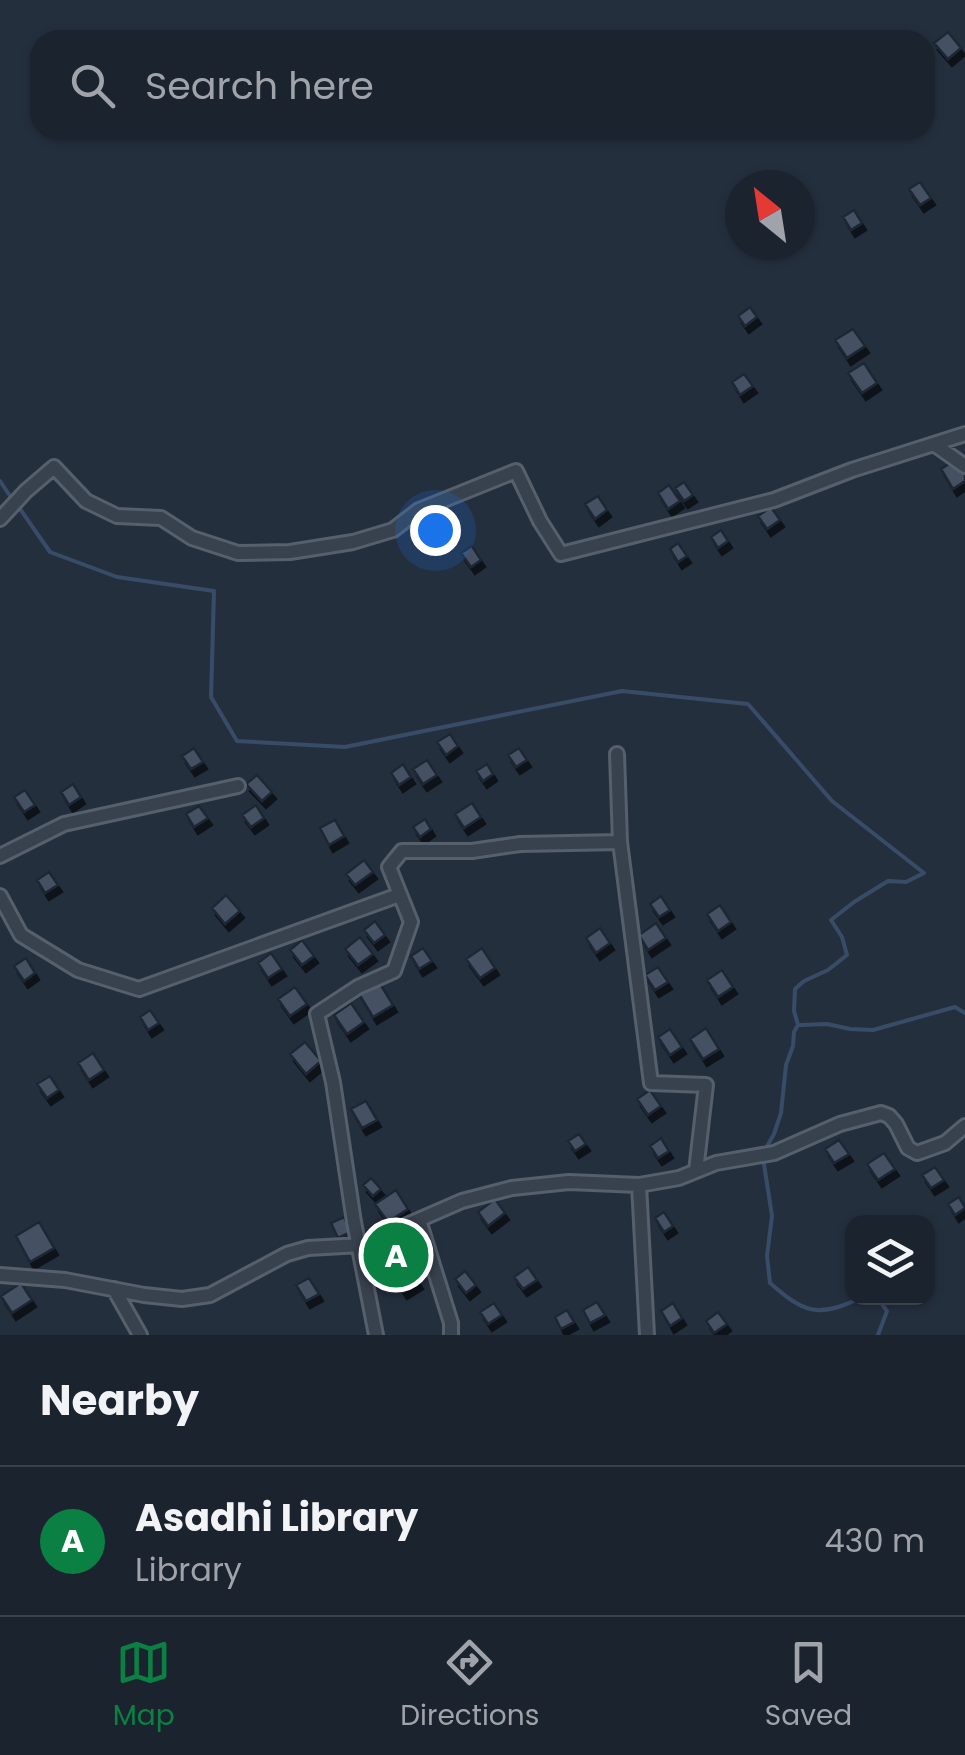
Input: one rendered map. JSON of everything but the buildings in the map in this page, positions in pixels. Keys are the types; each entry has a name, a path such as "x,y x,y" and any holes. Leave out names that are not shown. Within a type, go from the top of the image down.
{"street":[{"path":"0,519 54,468 86,501 117,516 161,518 192,538 238,553 290,552 352,542 393,530 419,510 516,471 561,554 774,500 965,434"},
{"path":"934,444 965,466"},
{"path":"617,754 620,842 651,1083 706,1085 696,1171"},
{"path":"0,856 64,824 238,786"},
{"path":"376,1335 333,1082 317,1014 358,987 394,972 411,922 390,867 402,851 472,852 520,844 620,842"},
{"path":"0,896 21,935 78,970 139,989 399,895"},
{"path":"0,1275 64,1280 182,1298 210,1295 287,1254 308,1248 360,1245 462,1202 512,1188 569,1182 639,1185 679,1178 716,1163 774,1152 840,1124 881,1113 889,1116 908,1148 917,1153 944,1143 965,1126"},
{"path":"639,1185 646,1335"},
{"path":"418,1220 452,1335"},
{"path":"114,1290 140,1335"}],"waterway":[{"path":"0,481 12,499"},
{"path":"18,506 50,552 117,577 214,591 211,697 237,741 345,747 622,691 748,704 832,801 924,873 906,882 888,881 831,920 847,955 795,989 798,1025 786,1065 781,1113 766,1148"},
{"path":"800,1025 873,1030 955,1007 965,1013"},
{"path":"764,1164 772,1216 767,1256 770,1283 792,1301 812,1309 845,1305"},
{"path":"878,1335 887,1311 883,1305"}],"place":[{"name":"Asadhi Library","path":"396,1255"}]}
